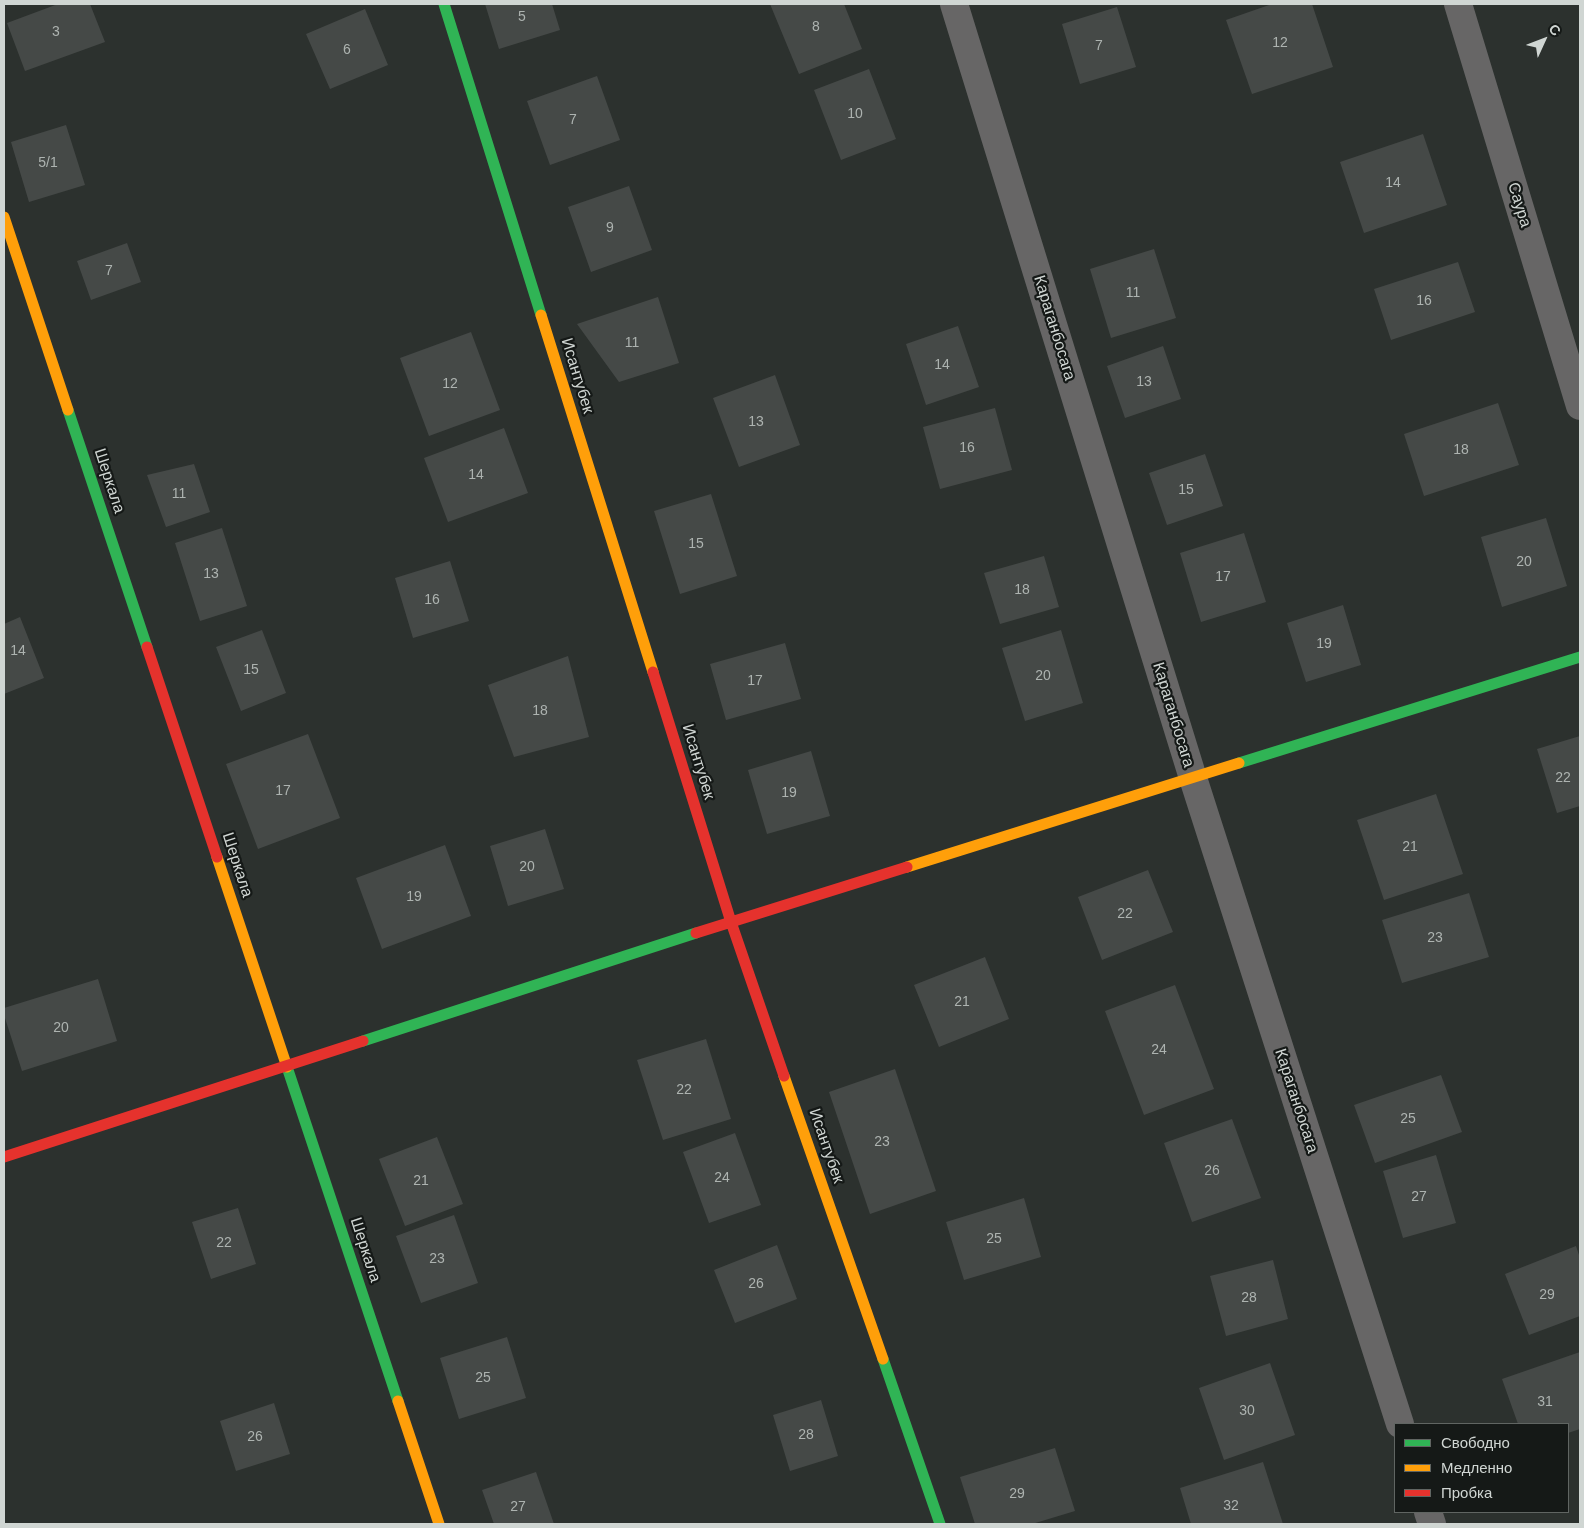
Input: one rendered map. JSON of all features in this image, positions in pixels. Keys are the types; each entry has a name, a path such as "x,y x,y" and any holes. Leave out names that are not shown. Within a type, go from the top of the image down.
{"street":[{"name":"Исантубек","path":"444,4 731,922 940,1524"},
{"name":"Караганбосага","path":"954,4 1193,778 1400,1423"},
{"name":"Саура","path":"1458,4 1580,406"},
{"name":"Шеркала","path":"4,217 439,1524"},
{"path":"4,1157 731,922 1580,657"}],"building":[{"path":"58,4 90,4 105,42 25,71 7,23"},
{"path":"485,4 552,4 560,30 499,49"},
{"path":"770,4 844,4 862,49 799,74"},
{"path":"1272,4 1312,4 1333,67 1252,94 1226,20"},
{"path":"1117,7 1136,67 1080,84 1062,24"},
{"path":"365,9 388,65 330,89 306,34"},
{"path":"869,69 896,139 841,160 814,90"},
{"path":"597,76 620,140 550,165 527,101"},
{"path":"66,125 85,185 29,202 11,142"},
{"path":"1423,134 1447,205 1364,233 1340,162"},
{"path":"629,186 652,250 591,272 568,207"},
{"path":"127,243 141,282 91,300 77,261"},
{"path":"1154,249 1176,318 1111,338 1090,269"},
{"path":"1458,262 1475,312 1391,340 1374,289"},
{"path":"658,297 679,363 619,382 577,324"},
{"path":"958,326 979,387 926,405 906,344"},
{"path":"471,332 500,410 429,436 400,358"},
{"path":"1163,346 1181,399 1125,418 1107,366"},
{"path":"775,375 800,445 739,467 713,398"},
{"path":"1498,403 1519,465 1424,496 1404,434"},
{"path":"995,408 1012,470 940,489 923,427"},
{"path":"504,428 528,493 448,522 424,458"},
{"path":"1205,454 1223,506 1167,525 1149,473"},
{"path":"194,464 210,512 166,527 147,475"},
{"path":"711,494 737,576 680,594 654,511"},
{"path":"1546,518 1567,586 1502,607 1481,537"},
{"path":"222,528 247,606 200,621 175,543"},
{"path":"1244,533 1266,602 1201,622 1180,553"},
{"path":"1044,556 1059,607 1000,624 984,573"},
{"path":"450,561 469,621 413,638 395,578"},
{"path":"1343,605 1361,665 1306,682 1287,623"},
{"path":"20,617 44,678 4,694 4,624"},
{"path":"262,630 286,693 241,711 216,647"},
{"path":"1061,630 1083,703 1025,721 1002,648"},
{"path":"785,643 801,699 726,720 710,664"},
{"path":"568,656 589,737 514,757 488,685"},
{"path":"308,734 340,818 258,849 226,764"},
{"path":"1580,736 1580,806 1557,813 1537,749"},
{"path":"811,751 830,816 767,834 748,770"},
{"path":"1436,794 1463,874 1384,900 1357,820"},
{"path":"545,829 564,889 508,906 490,846"},
{"path":"445,845 471,916 382,949 356,878"},
{"path":"1148,870 1173,932 1102,960 1078,897"},
{"path":"1469,893 1489,957 1402,983 1382,920"},
{"path":"985,957 1009,1019 939,1047 914,985"},
{"path":"98,979 117,1041 22,1071 4,1015 4,1008"},
{"path":"1175,985 1214,1089 1144,1115 1105,1011"},
{"path":"706,1039 731,1119 663,1140 637,1060"},
{"path":"895,1069 936,1191 870,1214 829,1092"},
{"path":"1441,1075 1462,1132 1375,1163 1354,1105"},
{"path":"1232,1119 1261,1198 1192,1222 1164,1143"},
{"path":"735,1133 761,1205 709,1223 683,1152"},
{"path":"437,1137 463,1204 405,1226 379,1159"},
{"path":"1436,1155 1456,1223 1403,1238 1383,1171"},
{"path":"1024,1198 1041,1257 964,1280 946,1222"},
{"path":"238,1208 256,1264 211,1279 192,1222"},
{"path":"454,1215 478,1283 421,1303 396,1236"},
{"path":"777,1245 797,1299 735,1323 714,1270"},
{"path":"1576,1246 1580,1258 1580,1316 1529,1335 1505,1274"},
{"path":"1273,1260 1288,1319 1226,1336 1210,1276"},
{"path":"507,1337 526,1398 459,1419 440,1358"},
{"path":"1580,1352 1580,1429 1569,1433 1569,1423 1518,1423 1502,1379"},
{"path":"1270,1363 1295,1435 1224,1460 1199,1388"},
{"path":"821,1400 838,1456 790,1471 773,1415"},
{"path":"274,1403 290,1454 236,1471 220,1421"},
{"path":"1055,1448 1075,1511 1032,1524 975,1524 960,1477"},
{"path":"1263,1462 1283,1524 1191,1524 1180,1488"},
{"path":"536,1472 554,1524 494,1524 482,1490"}],"traffic: fast":[{"path":"444,4 541,315"},
{"path":"68,410 147,647"},
{"path":"1239,763 1580,657"},
{"path":"363,1041 696,933"},
{"path":"287,1067 398,1401"},
{"path":"883,1359 940,1524"}],"traffic: slow":[{"path":"4,217 68,410"},
{"path":"541,315 653,672"},
{"path":"907,867 1239,763"},
{"path":"217,857 287,1067"},
{"path":"784,1076 883,1359"},
{"path":"398,1401 439,1524"}],"traffic: jam":[{"path":"147,647 217,857"},
{"path":"653,672 731,922 784,1076"},
{"path":"696,933 907,867"},
{"path":"4,1157 363,1041"}]}
